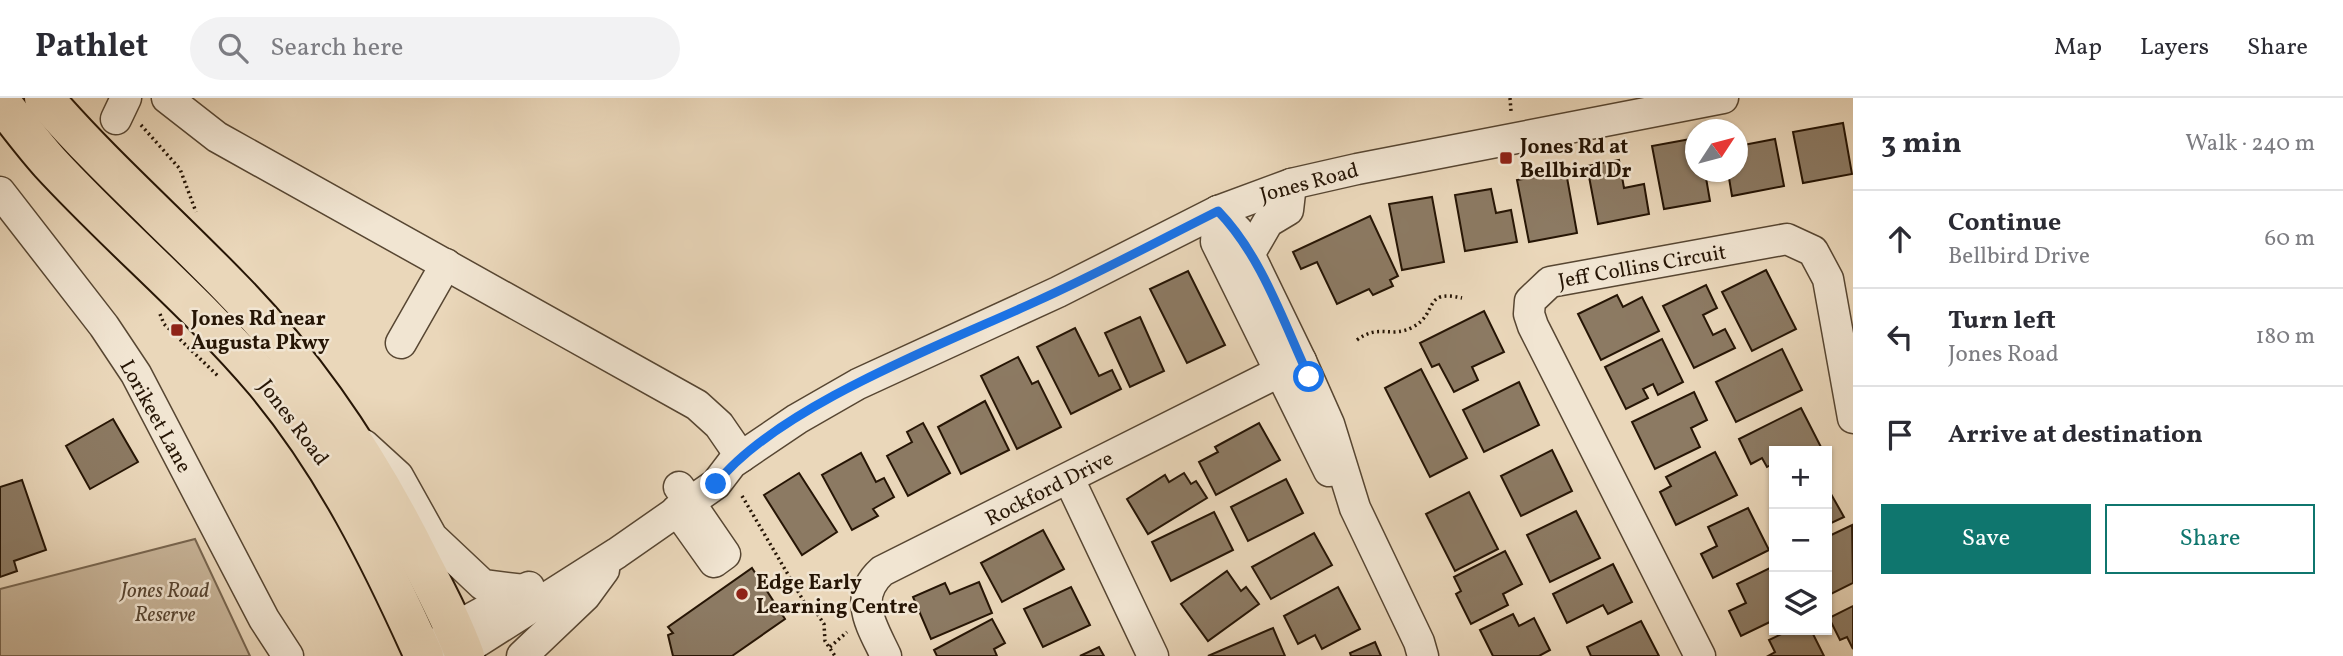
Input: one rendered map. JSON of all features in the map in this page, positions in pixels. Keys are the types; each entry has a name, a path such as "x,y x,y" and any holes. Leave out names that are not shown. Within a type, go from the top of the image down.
{"main road":[{"name":"Jones Road","path":"44,98 103,163 231,287 346,428 400,518 443,651"},
{"name":"Jones Road","path":"0,101 48,161 248,364 321,455 443,651"}],"street":[{"path":"167,98 216,136 697,405 719,425 737,460"},
{"name":"Jones Road","path":"443,651 524,590 682,500 716,484 737,460 858,384 1058,292 1218,211 1291,184 1507,137 1723,98"},
{"path":"1250,253 1268,222 1288,210 1291,184"},
{"name":"Lorikeet Lane","path":"0,192 104,326 135,374 264,619 288,656"},
{"path":"1218,211 1238,231 1250,253 1290,367 1339,490 1355,508 1423,656"},
{"path":"1218,211 1216,242 1290,367"},
{"name":"Jeff Collins Circuit","path":"1700,656 1533,326 1529,314 1530,301 1550,282 1787,239 1813,251 1828,279 1853,418"},
{"path":"401,343 446,264"},
{"name":"Rockford Drive","path":"886,656 865,610 865,598 874,578 882,571 1290,367"},
{"path":"346,428 398,476 432,537 483,585 524,590"},
{"path":"1069,479 1153,656"},
{"path":"682,500 719,558"},
{"name":"Jones Road","path":"443,651 617,553 682,500"},
{"path":"522,656 585,596 617,553"}],"path":[{"path":"1510,98 1511,111"},
{"path":"122,108 180,169 193,197 198,224"},
{"path":"1357,340 1377,329 1402,332 1411,328 1424,318 1436,297 1444,294 1462,298"},
{"path":"155,303 163,324 212,373 224,379"},
{"path":"742,496 810,612 816,612 824,624 823,634 835,656"},
{"path":"830,647 847,632"}],"green space":[{"name":"Jones Road Reserve","path":"195,539 250,656 0,656 0,589"}],"building":[{"path":"1843,123 1852,174 1803,183 1793,132"},
{"path":"1775,139 1784,186 1732,196 1730,182 1748,182 1748,144"},
{"path":"1685,140 1685,182 1707,182 1710,201 1664,209 1652,146"},
{"path":"1619,160 1624,188 1644,184 1649,214 1598,224 1587,166"},
{"path":"1566,172 1577,233 1529,242 1517,180"},
{"path":"1491,189 1496,213 1511,210 1517,242 1465,251 1455,195"},
{"path":"1432,197 1444,262 1402,270 1389,204"},
{"path":"1370,216 1398,276 1390,280 1393,286 1373,295 1369,289 1337,304 1317,262 1301,269 1293,252"},
{"path":"1766,270 1796,329 1752,351 1722,292"},
{"path":"1188,271 1225,345 1187,363 1150,289"},
{"path":"1706,285 1717,308 1703,315 1713,335 1725,329 1735,348 1694,368 1663,306"},
{"path":"1617,295 1623,307 1642,297 1659,331 1601,360 1578,314"},
{"path":"1484,311 1504,352 1472,367 1478,380 1454,392 1439,364 1432,367 1420,343"},
{"path":"1140,317 1164,371 1130,387 1105,333"},
{"path":"1075,328 1099,376 1112,370 1121,389 1071,414 1037,347"},
{"path":"1662,339 1683,382 1658,395 1653,384 1643,389 1648,398 1626,409 1605,367"},
{"path":"1782,349 1802,390 1736,422 1716,382"},
{"path":"1018,357 1032,384 1038,381 1061,427 1017,449 981,376"},
{"path":"1421,369 1467,458 1430,477 1385,388"},
{"path":"1519,382 1539,425 1484,452 1463,410"},
{"path":"1694,392 1707,420 1691,428 1700,447 1655,469 1632,422"},
{"path":"985,401 1009,450 961,474 938,427"},
{"path":"1801,408 1820,446 1769,446 1767,467 1762,458 1751,464 1739,439"},
{"path":"113,419 138,462 90,489 66,446"},
{"path":"923,423 950,473 908,496 887,456 912,442 907,432"},
{"path":"1259,423 1280,460 1216,495 1199,462 1218,452 1215,447"},
{"path":"1552,450 1572,491 1521,516 1501,476"},
{"path":"1715,452 1737,495 1676,525 1660,492 1671,486 1666,477"},
{"path":"861,453 876,482 884,478 894,497 873,509 878,516 852,530 822,475"},
{"path":"799,473 837,532 802,555 764,495"},
{"path":"1184,473 1191,484 1196,481 1207,498 1148,534 1127,499 1165,475 1169,482"},
{"path":"1286,479 1303,513 1248,541 1231,507"},
{"path":"22,480 46,550 14,561 17,571 0,577 0,487"},
{"path":"1469,492 1498,549 1455,571 1426,514"},
{"path":"1832,496 1844,517 1832,523"},
{"path":"1748,508 1769,550 1713,578 1701,554 1717,546 1708,527"},
{"path":"1576,511 1600,558 1550,582 1527,535"},
{"path":"1214,512 1233,550 1171,581 1152,542"},
{"path":"1852,525 1853,583 1832,594 1832,572 1832,535"},
{"path":"1043,530 1064,569 1002,602 981,563"},
{"path":"1314,533 1332,565 1271,599 1252,567"},
{"path":"1505,551 1522,584 1503,594 1508,605 1471,624 1456,594 1461,591 1454,577"},
{"path":"1613,564 1632,602 1608,614 1603,605 1567,623 1553,594"},
{"name":"Edge Early Learning Centre","path":"752,568 785,619 732,656 673,656 668,635 673,633 668,627"},
{"path":"1769,568 1769,622 1741,636 1729,611 1746,603 1737,584"},
{"path":"1227,571 1241,591 1246,587 1259,604 1208,641 1181,604"},
{"path":"979,582 992,613 931,639 913,597 945,583 950,594"},
{"path":"1071,587 1090,625 1043,647 1024,609"},
{"path":"1338,587 1360,629 1322,649 1315,635 1298,644 1284,616"},
{"path":"1853,606 1853,649 1847,637 1840,640 1832,624 1832,616"},
{"path":"1513,614 1519,626 1534,618 1550,650 1539,656 1493,656 1480,630"},
{"path":"992,619 1005,643 994,649 997,656 937,656 934,650"},
{"path":"1641,621 1659,656 1591,656 1587,647"},
{"path":"1273,628 1285,656 1208,656"},
{"path":"1780,635 1814,635 1824,656 1768,656 1775,652 1769,640"},
{"path":"1375,642 1381,656 1351,656 1350,653"},
{"path":"1099,647 1104,656 1080,656"}],"place":[{"name":"Jones Rd at Bellbird Dr","path":"1506,158"},
{"name":"Jones Rd near Augusta Pkwy","path":"177,330"},
{"name":"Edge Early Learning Centre","path":"742,594"}],"route":[{"path":"716,484 732,463 760,443 858,384 1058,292 1218,211 1238,231 1309,377"}]}
